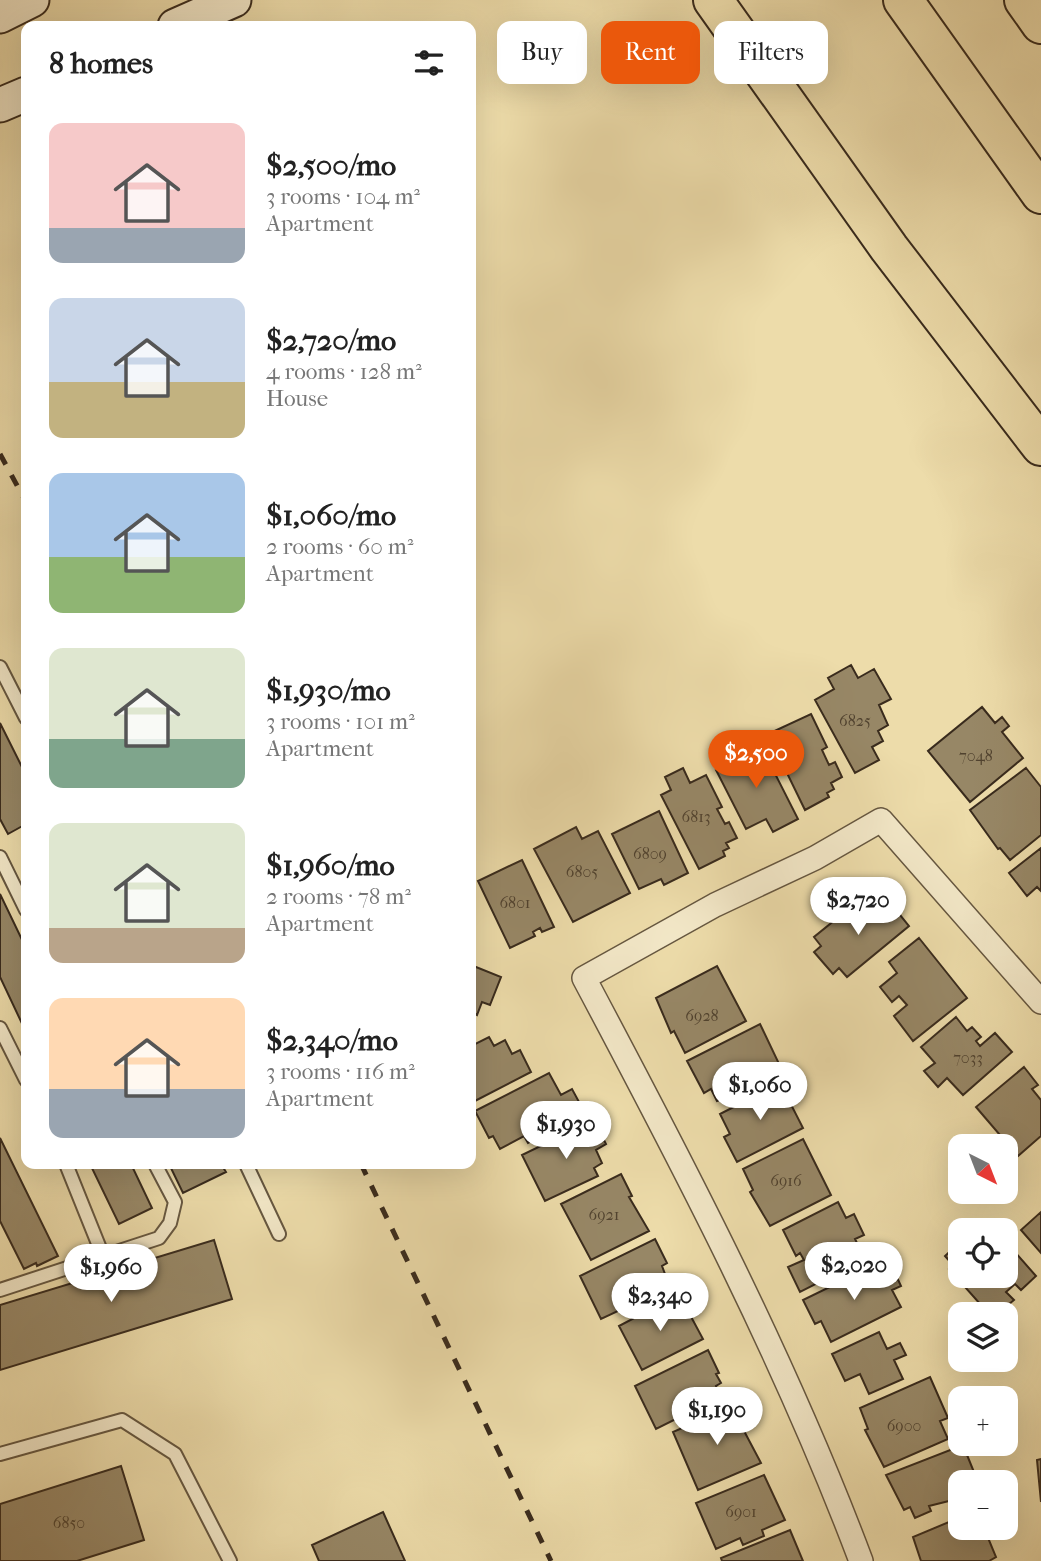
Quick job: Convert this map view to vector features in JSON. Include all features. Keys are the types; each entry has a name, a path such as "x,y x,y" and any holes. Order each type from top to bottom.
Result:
{"highway":[{"path":"713,0 881,238 1041,446"},
{"path":"903,0 1041,194"},
{"path":"1024,0 1041,24"}],"main road":[{"path":"0,16 32,0"},
{"path":"164,0 172,21"},
{"path":"185,21 233,0"},
{"path":"0,106 21,96"}],"street":[{"path":"861,1561 830,1477 732,1262 584,978 715,905 815,858 881,820 1041,1002"}],"lane":[{"path":"0,667 21,708"},
{"path":"0,857 21,900"},
{"path":"0,1028 21,1070"},
{"path":"68,1169 103,1256"},
{"path":"0,1290 159,1238 170,1223 175,1202 158,1169"},
{"path":"248,1169 279,1234"},
{"path":"0,1454 122,1420 175,1454 230,1561"}],"building":[{"path":"851,665 858,678 874,669 891,699 879,705 888,725 878,731 883,741 872,747 879,760 855,773 815,700 834,689 828,678"},
{"path":"982,707 995,723 1002,717 1009,726 1002,732 1023,758 970,802 928,751"},
{"path":"811,714 827,747 822,750 829,765 835,762 842,777 831,783 834,789 827,793 829,797 805,810 768,734"},
{"path":"0,723 21,765 21,827 8,834 0,819"},
{"path":"762,748 798,819 773,832 766,819 746,829 716,770 724,766 720,758 739,749 743,758"},
{"path":"683,768 690,783 706,775 722,807 717,809 725,824 729,822 737,838 726,843 729,848 723,851 725,856 699,869 661,795 671,790 665,777"},
{"path":"1026,768 1041,787 1041,835 1010,860 998,849 970,810"},
{"path":"659,811 688,873 664,885 661,879 639,889 612,834"},
{"path":"576,827 582,839 598,831 630,893 573,922 534,849"},
{"path":"1041,848 1041,891 1037,887 1027,896 1009,873"},
{"path":"522,860 554,927 542,932 540,928 533,932 535,936 510,948 478,881"},
{"path":"0,894 21,938 21,1021 0,977"},
{"path":"856,903 862,910 871,903 881,915 892,905 909,926 847,977 839,968 833,974 814,952 821,946 814,937"},
{"path":"919,938 967,998 913,1041 894,1016 907,1005 899,996 892,1002 880,987 897,973 889,962"},
{"path":"717,966 746,1021 685,1053 674,1031 671,1033 656,998"},
{"path":"476,967 501,977 490,1005 482,1002 477,1015"},
{"path":"956,1017 967,1031 972,1027 981,1037 976,1041 980,1046 995,1033 1012,1052 963,1095 947,1078 938,1087 924,1071 935,1063 921,1047"},
{"path":"760,1024 781,1068 717,1101 711,1089 704,1093 687,1061"},
{"path":"489,1037 494,1046 505,1040 512,1054 520,1050 531,1072 476,1100 476,1044"},
{"path":"1024,1067 1038,1085 1032,1089 1041,1100 1041,1136 1018,1156 1018,1134 999,1134 976,1107"},
{"path":"549,1073 561,1095 572,1089 585,1113 528,1143 524,1136 500,1149 493,1136 489,1138 476,1110"},
{"path":"780,1083 803,1128 737,1162 724,1137 730,1134 720,1114"},
{"path":"594,1120 606,1144 596,1150 602,1163 594,1168 598,1176 545,1201 522,1155"},
{"path":"0,1138 58,1256 37,1266 36,1263 24,1269 0,1221"},
{"path":"803,1139 831,1195 770,1226 750,1192 753,1190 743,1169"},
{"path":"92,1169 133,1169 152,1208 119,1224"},
{"path":"171,1169 224,1169 226,1172 183,1193"},
{"path":"621,1174 632,1196 629,1197 649,1231 591,1260 561,1204"},
{"path":"838,1202 846,1218 854,1214 864,1235 855,1239 865,1259 800,1292 788,1267 804,1260 800,1253 796,1256 783,1230"},
{"path":"1041,1212 1041,1253 1021,1230"},
{"path":"655,1239 667,1263 662,1266 665,1274 661,1276 667,1288 601,1319 580,1276"},
{"path":"214,1240 232,1299 0,1370 0,1305"},
{"path":"1018,1256 1036,1276 1021,1290 1018,1287"},
{"path":"879,1263 885,1276 894,1271 901,1286 892,1290 901,1307 831,1342 821,1321 815,1324 803,1300"},
{"path":"966,1288 1010,1288 1006,1292 1014,1300 1012,1302 978,1302"},
{"path":"674,1297 684,1316 689,1313 703,1339 642,1370 619,1326"},
{"path":"879,1332 887,1349 900,1343 906,1355 894,1360 903,1379 869,1394 860,1374 845,1381 832,1354"},
{"path":"708,1350 719,1373 716,1374 721,1383 716,1386 721,1398 704,1406 702,1401 688,1408 690,1412 656,1429 635,1386"},
{"path":"930,1377 948,1418 940,1421 948,1439 884,1467 865,1430 868,1429 860,1408"},
{"path":"736,1404 746,1427 743,1429 761,1463 698,1490 673,1432"},
{"path":"948,1451 948,1456 967,1456 973,1470 948,1470 948,1501 929,1506 931,1511 915,1518 910,1507 904,1510 886,1475"},
{"path":"1041,1459 1041,1502 1037,1460"},
{"path":"121,1466 144,1540 77,1561 0,1561 0,1504"},
{"path":"764,1475 785,1520 762,1530 764,1536 743,1545 740,1538 716,1549 696,1503"},
{"path":"383,1512 405,1561 319,1561 312,1545"},
{"path":"948,1522 948,1540 989,1540 996,1557 989,1561 921,1561 913,1537"},
{"path":"790,1530 803,1561 722,1561 721,1558"}],"railway":[{"path":"0,454 21,493"},
{"path":"363,1169 551,1561"}]}
